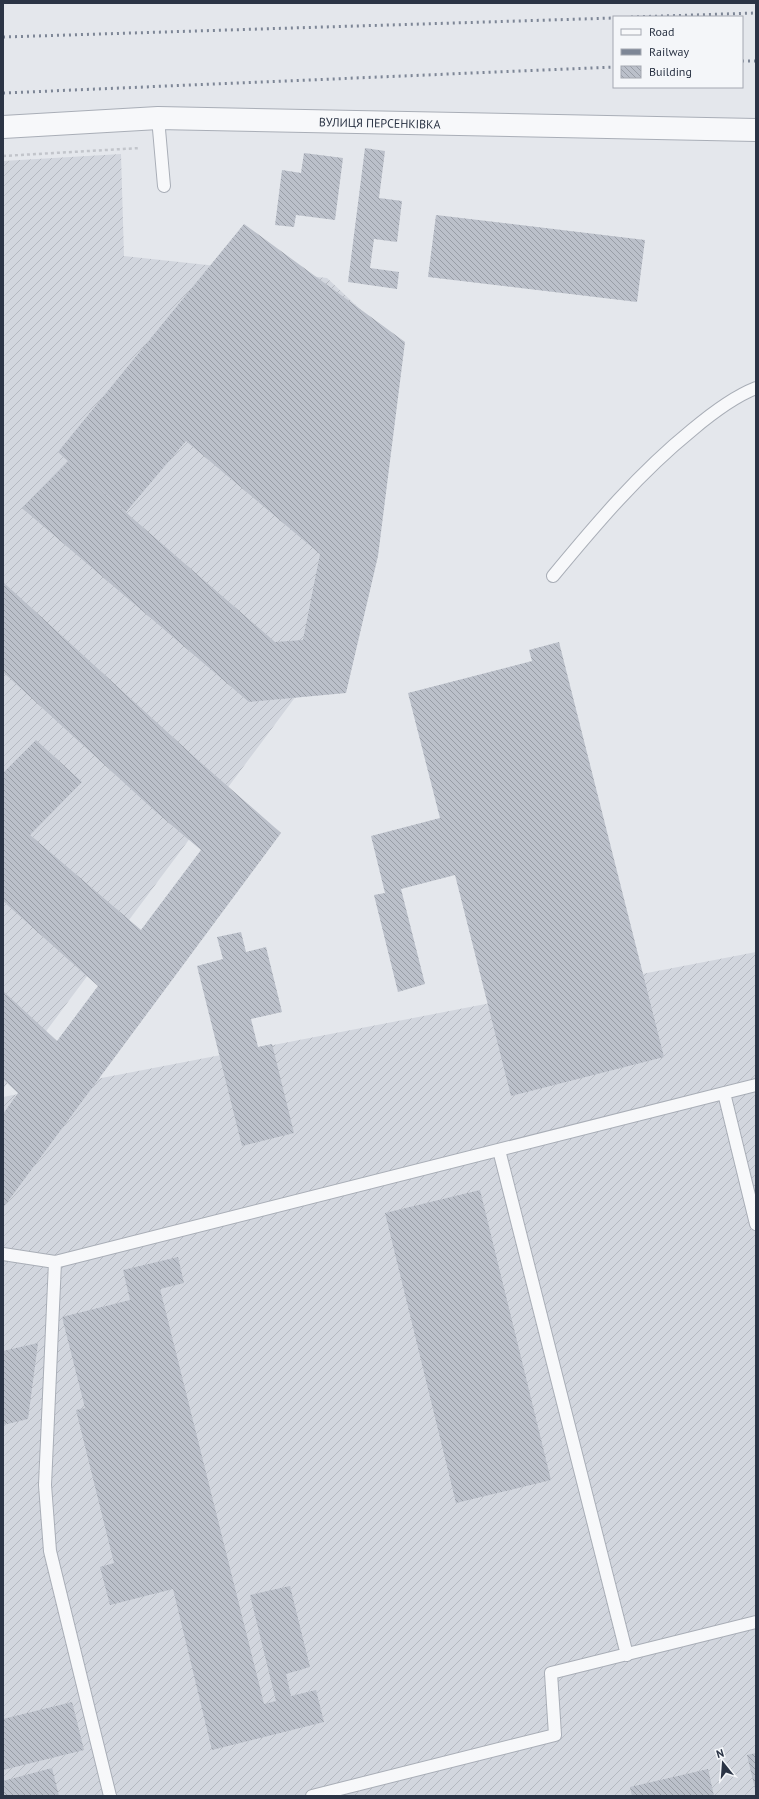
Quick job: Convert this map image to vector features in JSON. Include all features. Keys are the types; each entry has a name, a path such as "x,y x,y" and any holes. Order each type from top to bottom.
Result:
{"street":[{"name":"ВУЛИЦЯ ПЕРСЕНКІВКА","path":"3,127 158,118 756,130"}],"lane":[{"path":"158,118 164,186"},
{"path":"554,576 603,516 672,446 710,415 756,388"},
{"path":"3,1254 55,1262 756,1085"},
{"path":"724,1093 756,1224"},
{"path":"499,1150 627,1655"},
{"path":"55,1262 45,1485 50,1551 110,1796"},
{"path":"312,1796 332,1794 555,1735 551,1673 756,1622"}],"shaded area":[{"path":"121,154 124,256 327,278 361,310 308,680 3,1089 3,161"},
{"path":"756,952 756,1796 3,1796 3,1097"}],"building":[{"path":"365,148 385,151 379,198 402,201 397,242 374,239 370,268 399,272 397,289 348,282"},
{"path":"304,153 343,158 335,220 296,215 294,227 275,225 282,170 301,173"},
{"path":"436,215 645,240 637,302 428,277"},
{"path":"244,224 405,342 378,556 346,693 249,702 22,508 68,461 58,452","holes":["186,441 320,554 303,640 275,642 77,470 126,512"]},
{"path":"3,582 200,762 281,833 3,1208 3,1114 18,1093 3,1079 3,991 57,1041 98,986 3,901 3,773 36,740 82,782 30,835 141,930 201,850 155,811 3,672"},
{"path":"559,642 664,1057 511,1096 455,875 401,889 425,984 398,992 374,895 385,893 371,836 440,818 408,693 532,661 529,650"},
{"path":"241,932 246,952 266,947 282,1012 251,1019 258,1047 272,1044 294,1133 242,1146 197,966 223,959 217,937"},
{"path":"480,1190 551,1480 456,1503 385,1213"},
{"path":"178,1257 184,1283 160,1289 264,1704 276,1701 250,1595 290,1586 310,1667 286,1674 291,1696 316,1690 324,1722 212,1750 173,1589 110,1605 100,1567 114,1563 76,1410 85,1408 62,1317 130,1300 123,1270"},
{"path":"38,1343 28,1419 3,1425 3,1351"},
{"path":"72,1702 84,1750 3,1770 3,1719"},
{"path":"756,1753 756,1789 755,1789 747,1755"},
{"path":"52,1768 59,1796 3,1796 3,1781"},
{"path":"708,1769 714,1796 632,1796 630,1787"}],"railway":[{"path":"662,16 756,13"},
{"path":"3,37 613,18"},
{"path":"743,61 756,61"},
{"path":"3,93 613,67"}]}
